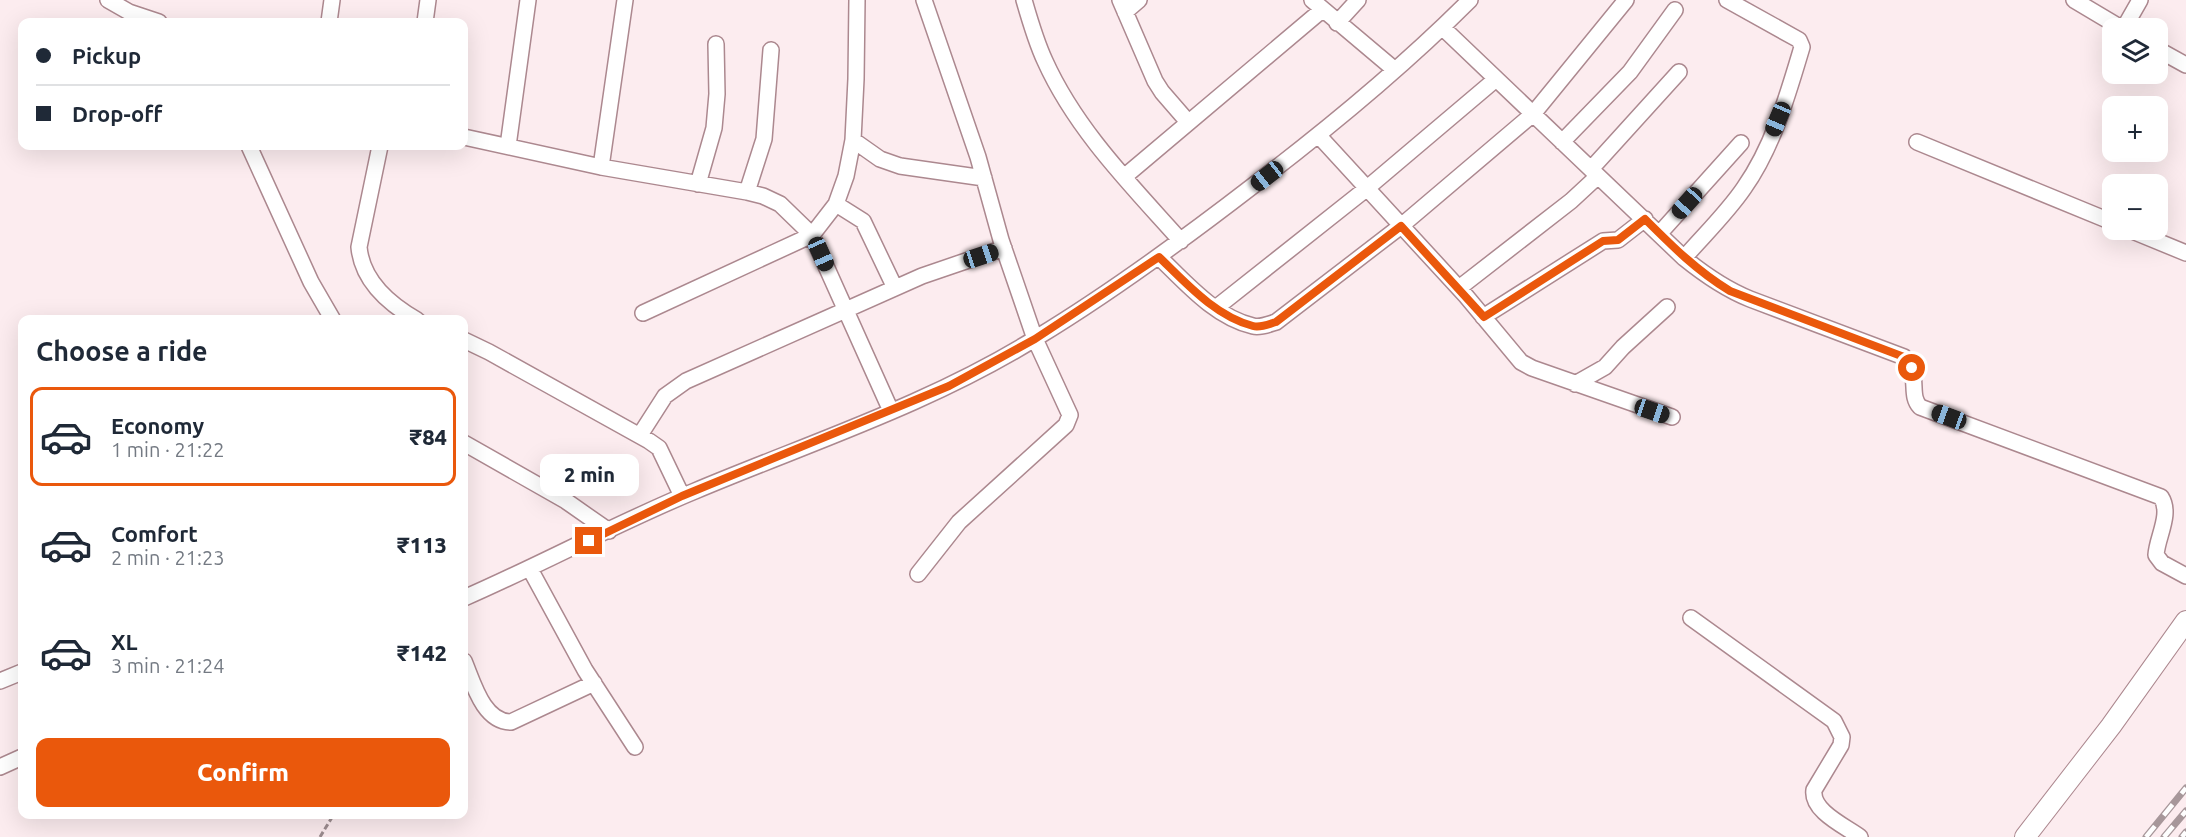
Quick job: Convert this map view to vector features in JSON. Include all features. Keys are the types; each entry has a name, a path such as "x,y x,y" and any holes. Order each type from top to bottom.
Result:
{"street":[{"path":"108,0 129,12 147,18"},
{"path":"329,18 332,0"},
{"path":"426,18 428,0"},
{"path":"508,146 528,0"},
{"path":"601,167 625,0"},
{"path":"643,313 812,235 836,204 846,177 853,140 857,0"},
{"path":"918,574 959,522 1069,420 1067,405 1035,339 924,0"},
{"path":"1024,0 1036,42 1068,104 1124,177 1181,241"},
{"path":"1139,0 1123,6 1155,81 1188,122"},
{"path":"1337,23 1358,0"},
{"path":"468,596 682,496 949,386 1035,339 1159,257 1319,136 1443,28 1470,0"},
{"path":"1159,257 1202,298 1217,307 1255,327 1276,322 1401,226 1533,114 1626,0"},
{"path":"1684,258 1743,189 1760,162 1787,98 1802,47 1799,40 1727,0"},
{"path":"2074,0 2106,18"},
{"path":"2129,18 2140,0"},
{"path":"1124,177 1317,5 1395,70"},
{"path":"1562,141 1630,72 1675,10"},
{"path":"1443,28 1684,258 1709,278 1730,291 1904,357 1915,376 1914,398 1920,406 2156,494 2163,501 2165,515 2156,555 2162,563 2186,576"},
{"path":"698,184 714,128 717,94 716,44"},
{"path":"747,192 764,139 771,50"},
{"path":"2168,55 2186,65"},
{"path":"1459,288 1571,201 1679,72"},
{"path":"1217,307 1366,189 1496,79"},
{"path":"1319,136 1459,288 1521,362 1575,384 1672,417"},
{"path":"468,138 601,167 747,192 780,204 812,235 891,411"},
{"path":"853,140 880,159 900,166 984,178"},
{"path":"1917,141 2102,218"},
{"path":"1660,233 1741,143"},
{"path":"251,150 311,282 330,315"},
{"path":"379,150 359,247 360,255 364,269 374,285 396,308 408,315"},
{"path":"836,204 863,221 895,288"},
{"path":"1484,317 1603,241 1618,240 1645,219"},
{"path":"2154,240 2186,253"},
{"path":"640,435 666,396 686,381 936,270 1004,248"},
{"path":"1575,384 1605,367 1623,347 1668,307"},
{"path":"468,342 640,435 659,448 682,496"},
{"path":"468,445 566,501 609,531"},
{"path":"530,569 594,683 635,747"},
{"path":"1691,618 1834,721 1842,737 1841,745 1814,790 1813,796 1820,808 1860,837"},
{"path":"2025,837 2111,726 2186,621"},
{"path":"468,670 492,717 503,722 511,722 594,683"},
{"path":"0,681 18,674"},
{"path":"0,767 18,759"}],"path":[{"path":"320,837 331,819"}],"railway":[{"path":"2146,837 2186,788"},
{"path":"2164,837 2186,811"},
{"path":"2182,837 2186,832"}],"route":[{"path":"589,541 682,496 949,386 1035,339 1159,257 1202,298 1225,313 1255,327 1265,326 1276,322 1401,226 1484,317 1603,241 1618,240 1645,219 1684,258 1730,291 1904,357 1912,368"}]}
